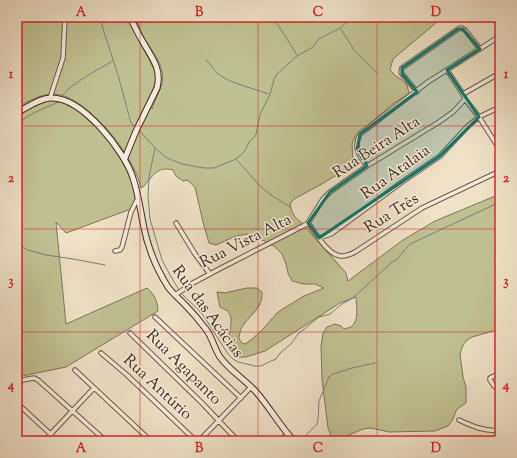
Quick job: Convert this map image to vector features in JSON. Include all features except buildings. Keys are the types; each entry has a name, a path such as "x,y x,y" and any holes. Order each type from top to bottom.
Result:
{"street":[{"path":"17,113 40,101 50,98 63,58 65,17"},
{"path":"124,158 159,82 157,68 130,17"},
{"path":"417,92 402,74 402,68 458,29 461,28 465,30 480,49"},
{"path":"367,166 357,150 357,140 360,134 417,92 428,82 500,36"},
{"path":"447,70 465,99 499,145 500,150"},
{"path":"463,94 500,73"},
{"name":"Rua das Acácias","path":"50,98 70,103 85,113 112,141 124,158 133,177 147,239 164,279 175,295 187,306 207,330 221,358 251,387 294,441"},
{"name":"Rua Beira Alta","path":"308,223 326,196 367,166 439,122 453,112 465,99"},
{"path":"479,116 500,107"},
{"name":"Rua Atalaia","path":"319,238 331,234 337,230 402,182 435,160 479,116"},
{"name":"Rua Três","path":"308,223 328,249 336,255 348,255 355,252 422,208 500,171"},
{"path":"115,251 120,250 122,247 131,212 138,197"},
{"path":"176,223 195,254 210,274"},
{"name":"Rua Vista Alta","path":"175,295 193,283 308,223"},
{"path":"155,317 241,398"},
{"name":"Rua Agapanto","path":"130,333 202,403 238,441"},
{"name":"Rua Antúrio","path":"101,353 127,375 197,441"},
{"path":"75,370 151,441"},
{"path":"500,375 492,376 490,380 500,391"},
{"path":"17,381 34,378 38,380 106,441"},
{"path":"197,441 251,387"},
{"path":"44,441 94,388"},
{"path":"17,402 58,441"},
{"path":"459,420 480,429 494,431 500,430"},
{"path":"277,441 288,435"}],"highlighted area":[{"path":"458,29 463,29 480,49 447,70 479,117 440,156 319,238 308,223 330,192 367,166 357,150 360,134 417,92 402,74 402,68"}],"green space":[{"path":"17,17 127,17 155,71 156,81 148,104 152,109 162,83 162,70 160,63 142,34 135,17 443,17 393,59 390,70 407,85 409,93 394,103 355,136 352,144 353,160 347,169 294,199 290,204 295,217 346,273 348,281 403,240 435,221 500,194 500,329 472,337 463,345 460,354 466,387 466,403 457,409 448,426 435,431 389,432 371,428 363,429 337,440 333,440 328,428 322,379 321,347 323,333 327,327 335,324 344,329 351,327 354,324 357,317 356,297 340,303 265,351 246,357 239,357 233,354 229,340 231,318 229,312 220,307 217,292 225,293 247,288 257,288 262,292 262,298 258,308 241,329 239,339 245,344 263,329 278,312 304,296 324,288 315,284 304,284 292,281 282,254 275,247 248,234 236,236 216,245 209,243 195,187 187,180 183,181 176,176 173,170 163,169 156,172 141,188 137,175 119,144 93,115 79,103 64,96 51,94 34,99 17,108"},
{"path":"52,100 64,102 79,112 104,134 117,151 129,172 137,196 131,209 66,233 56,222 66,324 147,288 155,298 158,311 66,367 17,377 17,115 40,103"}],"waterway":[{"path":"100,17 131,123 136,127"},
{"path":"273,17 297,55"},
{"path":"138,129 156,149 167,158 182,164 204,168 214,168 236,159 244,152 250,141 256,135 261,112 270,95 274,79 277,74 297,56 313,47 319,39 340,28 353,17"},
{"path":"341,29 354,50 377,73"},
{"path":"206,60 217,73 226,79 269,94"},
{"path":"61,98 64,93 76,83 113,61"},
{"path":"17,124 32,114 59,102"},
{"path":"155,148 149,177 148,196 150,219 162,260 179,290"},
{"path":"237,160 260,186 290,207"},
{"path":"181,293 203,315 228,354 233,359 238,362 261,366 276,359 280,353 291,344 298,334 319,317 330,314 342,304 353,298 397,259 410,244 500,202"},
{"path":"17,244 28,250 46,255 105,265"},
{"path":"302,441 317,424 319,401 329,377 333,374 352,368 375,363"}]}
